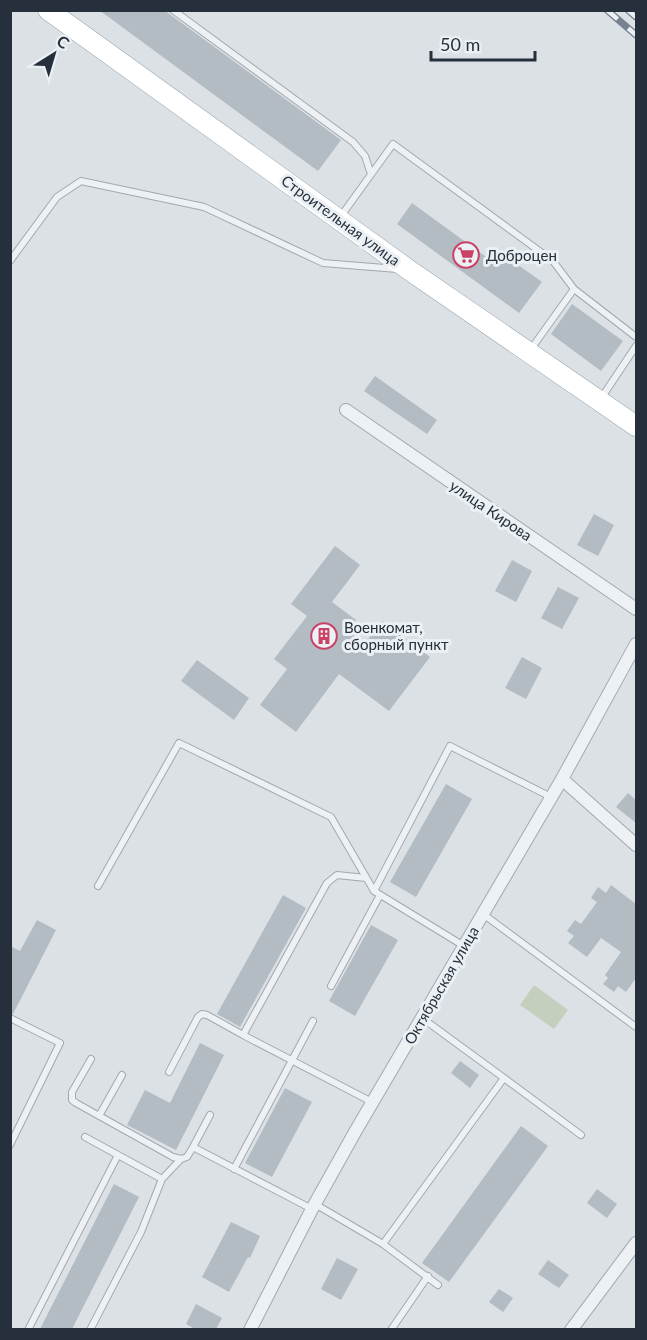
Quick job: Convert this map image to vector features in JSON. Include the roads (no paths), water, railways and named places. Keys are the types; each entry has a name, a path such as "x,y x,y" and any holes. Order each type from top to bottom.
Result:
{"main road":[{"name":"Строительная улица","path":"48,10 410,270 636,426"}],"street":[{"name":"улица Кирова","path":"346,410 636,609"},
{"name":"Октябрьская улица","path":"250,1329 372,1102 562,779 636,644"},
{"path":"562,779 636,845"},
{"path":"572,1329 636,1243"}],"lane":[{"path":"173,10 353,142 365,156 371,174"},
{"path":"339,219 393,144 553,261 574,289 636,337"},
{"path":"10,261 57,197 81,180 204,207 323,263 410,270"},
{"path":"529,352 574,289"},
{"path":"599,401 636,346"},
{"path":"98,886 179,743 331,817 377,893 464,946"},
{"path":"331,986 450,746 551,797"},
{"path":"243,1035 327,883 337,875 366,878"},
{"path":"483,914 636,1027"},
{"path":"169,1072 198,1017 202,1014 372,1102"},
{"path":"10,1018 60,1043 10,1145"},
{"path":"422,1018 581,1135"},
{"path":"234,1169 314,1022"},
{"path":"91,1059 72,1092 72,1100 181,1159"},
{"path":"99,1116 122,1075"},
{"path":"383,1244 504,1078"},
{"path":"90,1329 141,1232 162,1179 181,1159 187,1157 210,1114"},
{"path":"85,1137 162,1179"},
{"path":"193,1147 383,1244 438,1285"},
{"path":"28,1329 118,1155"},
{"path":"392,1329 428,1276"}],"railway":[{"path":"607,10 636,35"},
{"path":"628,10 636,17"}],"place":[{"name":"Доброцен","path":"466,255"},
{"name":"Военкомат, сборный пункт","path":"324,636"}]}
